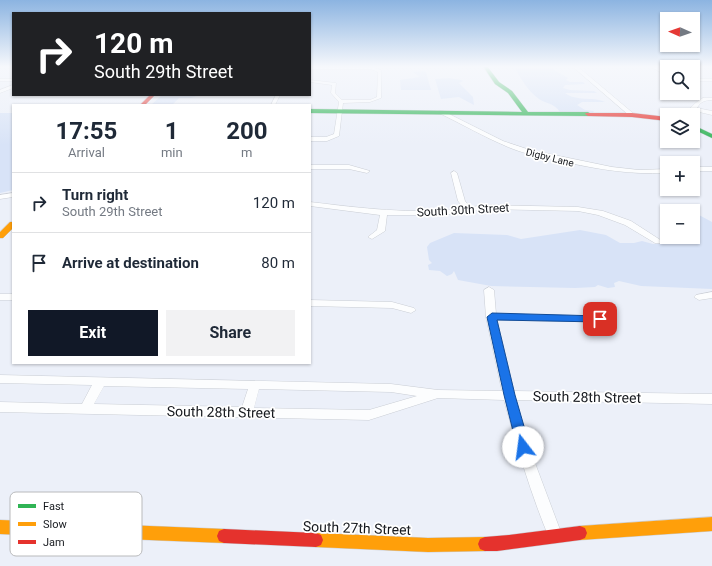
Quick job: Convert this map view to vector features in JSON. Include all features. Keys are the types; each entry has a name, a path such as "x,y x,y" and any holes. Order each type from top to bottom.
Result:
{"street":[{"path":"311,139 327,139 337,135 340,107 333,92"},
{"path":"311,111 370,101 379,98 379,92"},
{"path":"510,92 526,113"},
{"path":"605,92 632,115"},
{"path":"143,104 152,96"},
{"path":"694,108 697,103 705,99 712,99"},
{"path":"340,107 441,112 632,115 660,118"},
{"path":"700,110 712,113"},
{"name":"Digby Lane","path":"441,112 511,146 536,154 624,171 645,173 660,172"},
{"path":"700,130 712,136"},
{"path":"311,167 349,167 367,171"},
{"path":"700,169 712,169"},
{"path":"454,174 462,201 468,209"},
{"path":"0,198 12,195"},
{"name":"South 30th Street","path":"311,204 384,213 426,214 487,207 578,209 600,213 628,223 658,241"},
{"path":"372,237 381,231 384,213"},
{"path":"0,236 12,225"},
{"path":"489,290 492,317 509,395 534,480 556,535"},
{"path":"699,297 712,295"},
{"path":"0,297 12,297"},
{"path":"311,303 392,305 411,310"},
{"path":"492,317 600,319"},
{"name":"South 28th Street","path":"0,379 391,388 438,394 712,399"},
{"path":"85,409 100,382"},
{"path":"247,412 255,385"},
{"name":"South 28th Street","path":"0,407 369,415 438,394"},
{"name":"South 27th Street","path":"142,533 428,545 501,544 556,535 712,524"},
{"name":"South 27th Street","path":"0,527 10,527"}],"shaded area":[{"path":"439,92 468,92 473,97 474,105 459,97 441,99"},
{"path":"531,92 596,92 565,93 574,97 595,99 605,102 582,102 577,105 585,110 594,111 593,113 560,112 555,107 539,99"},
{"path":"161,96 197,96 191,98 179,98 173,104 152,104"},
{"path":"0,113 12,113 12,190 0,193"},
{"path":"700,216 712,222 712,289 641,286 619,281 614,283 615,287 608,288 598,285 595,287 575,288 491,286 458,280 454,271 452,274 447,276 440,271 429,270 428,265 432,263 429,260 427,247 430,243 454,233 507,235 521,239 580,230 606,235 620,243 634,243 642,241 660,244 700,244"}],"traffic: fast":[{"path":"510,92 526,113"},
{"path":"311,111 588,114"},
{"path":"700,130 712,136"}],"traffic: slow":[{"path":"0,236 12,225"},
{"path":"580,533 712,524"},
{"path":"0,527 10,527"},
{"path":"142,533 224,536"},
{"path":"316,540 428,545 485,544"}],"traffic: jam":[{"path":"143,104 152,96"},
{"path":"588,114 632,115 660,118"},
{"path":"485,544 509,543 580,533"},
{"path":"224,536 316,540"}],"route":[{"path":"523,447 509,395 492,317 600,319"}]}
